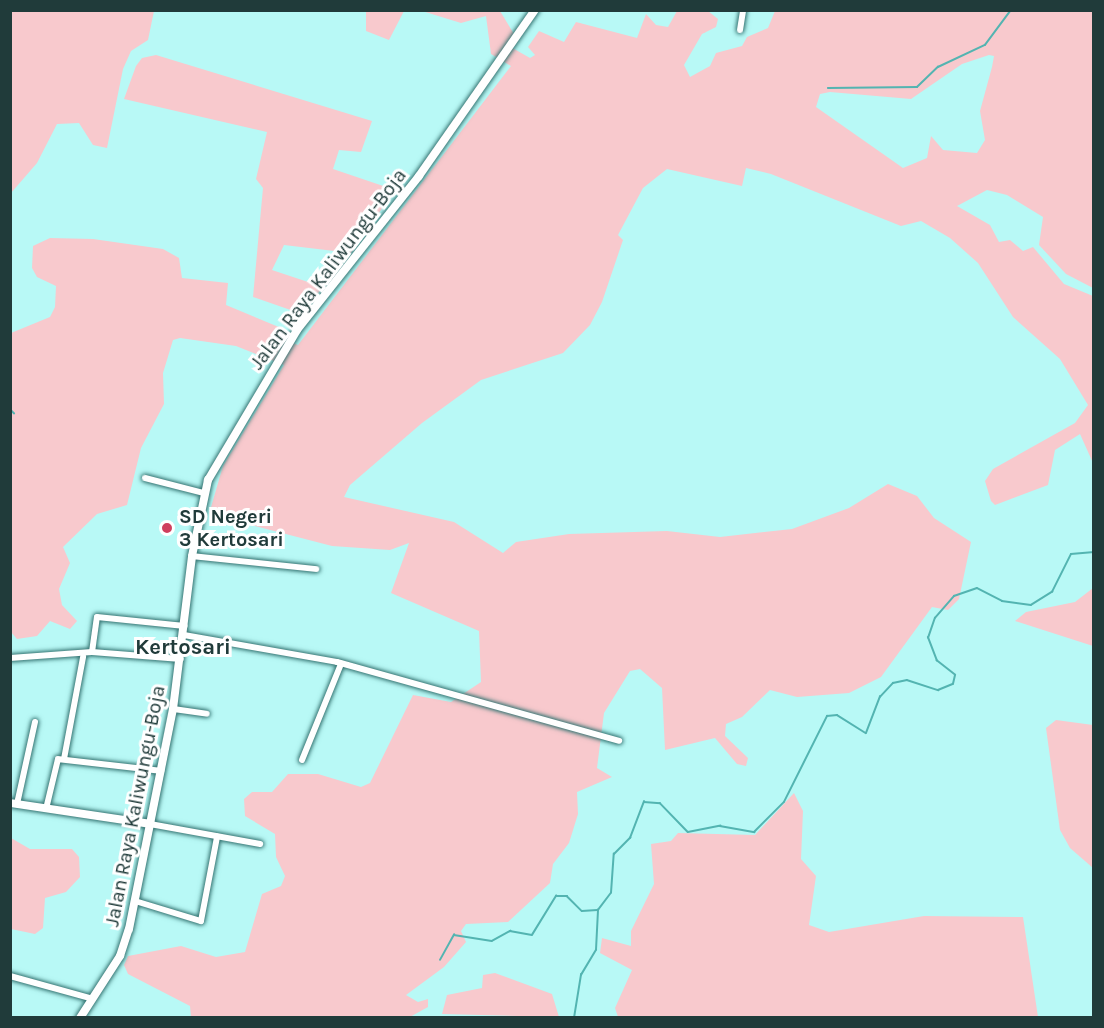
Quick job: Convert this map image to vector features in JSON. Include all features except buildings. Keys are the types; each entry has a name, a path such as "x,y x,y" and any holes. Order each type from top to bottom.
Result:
{"main road":[{"name":"Jalan Raya Kaliwungu-Boja","path":"80,1017 120,956 135,901 173,709 192,556 204,493 264,380 297,330 419,176 535,10"},
{"path":"14,804 150,824"}],"street":[{"path":"740,30 743,10"},
{"path":"145,478 204,493"},
{"path":"192,556 316,569"},
{"path":"92,652 97,617 184,630 268,646 341,664 619,741"},
{"path":"10,658 83,657 92,652 181,658"},
{"path":"64,759 83,657"},
{"path":"302,760 341,664"},
{"path":"173,709 207,714"},
{"path":"14,804 35,722"},
{"path":"46,809 56,761 64,759 161,771"},
{"path":"150,824 260,844"},
{"path":"135,901 201,921 217,837"},
{"path":"10,976 93,999"}],"shaded area":[{"path":"11,10 154,11 148,40 131,51 123,69 107,148 93,145 79,123 57,124 37,163 11,193"},
{"path":"366,11 404,11 389,40 366,31"},
{"path":"422,11 500,11 514,34 509,46 530,58 535,55 528,47 539,31 564,42 576,22 637,38 646,14 656,25 668,27 677,11 708,11 718,19 716,27 702,34 684,65 690,77 710,66 716,53 742,46 747,37 768,28 775,11 1093,11 1093,288 1066,274 1039,245 1043,217 1007,195 987,190 957,206 990,225 999,242 1010,240 1023,251 1033,247 1064,284 1093,296 1093,463 1080,434 1055,450 1048,485 995,505 991,501 985,481 993,469 1075,423 1088,405 1060,359 1013,317 978,263 950,238 921,221 901,226 771,174 746,168 742,186 667,169 643,188 618,235 623,240 602,302 590,325 563,353 481,380 422,423 350,485 344,497 454,522 503,553 516,542 569,534 667,531 720,537 792,529 849,508 888,484 917,496 934,518 971,542 959,599 948,610 932,607 881,677 849,693 797,697 770,690 742,717 726,724 725,736 748,758 746,766 737,764 715,738 665,750 662,688 640,669 630,671 604,713 597,768 612,777 577,792 578,814 569,843 553,864 550,883 508,922 466,924 461,931 466,942 444,967 406,995 418,1002 428,999 428,1007 408,1018 191,1017 190,1006 128,974 124,965 128,956 181,946 216,957 245,952 262,894 281,886 285,876 276,857 275,834 245,816 244,799 252,792 272,792 288,774 318,774 361,787 370,783 413,695 451,702 481,682 479,631 391,593 409,543 390,550 332,546 209,514 223,466 284,365 236,346 180,338 173,340 163,373 164,404 141,448 127,505 97,514 63,547 70,563 59,589 62,605 77,621 70,629 50,621 37,636 17,639 11,632 11,333 50,317 55,307 56,286 37,277 32,268 33,246 50,238 93,239 163,249 179,258 182,278 228,283 226,305 286,330 283,339 298,345 511,66 491,54 486,16 461,23","holes":["989,55 994,56 980,111 985,140 977,153 943,150 931,136 927,158 903,168 816,107 820,94 830,92 911,99 962,64"]},
{"path":"156,55 372,121 361,152 339,150 333,169 395,190 351,253 284,245 272,270 323,287 302,314 253,297 263,188 256,179 267,132 124,99 136,66 142,58"},
{"path":"1093,588 1093,646 1015,621 1026,612 1075,602"},
{"path":"1056,720 1093,725 1093,868 1070,848 1060,830 1046,728"},
{"path":"794,793 803,811 801,859 816,876 809,925 829,932 924,916 1023,917 1038,1017 618,1017 615,1008 632,970 600,953 602,938 631,946 631,931 654,884 651,844 671,841 678,833 755,835"},
{"path":"11,838 30,849 72,849 79,857 80,877 66,892 45,898 43,928 35,934 11,929"},
{"path":"495,973 552,994 559,1017 442,1014 447,995 482,988 483,975"}],"waterway":[{"path":"828,88 917,87 938,67 985,45 1011,10"},
{"path":"10,409 14,413"},
{"path":"574,1018 581,975 596,950 598,910 611,893 614,854 630,838 644,802 660,803 688,832 720,826 754,832 784,802 827,716 837,715 866,733 880,697 893,683 907,680 938,690 953,684 955,675 937,661 928,638 935,618 954,596 977,588 1002,601 1031,605 1052,592 1071,554 1094,552"},
{"path":"440,960 454,935 492,941 510,931 532,935 556,896 567,896 582,911 597,910"}],"place":[{"name":"SD Negeri 3 Kertosari","path":"167,528"}],"district":[{"name":"Kertosari","path":"183,648"}]}
